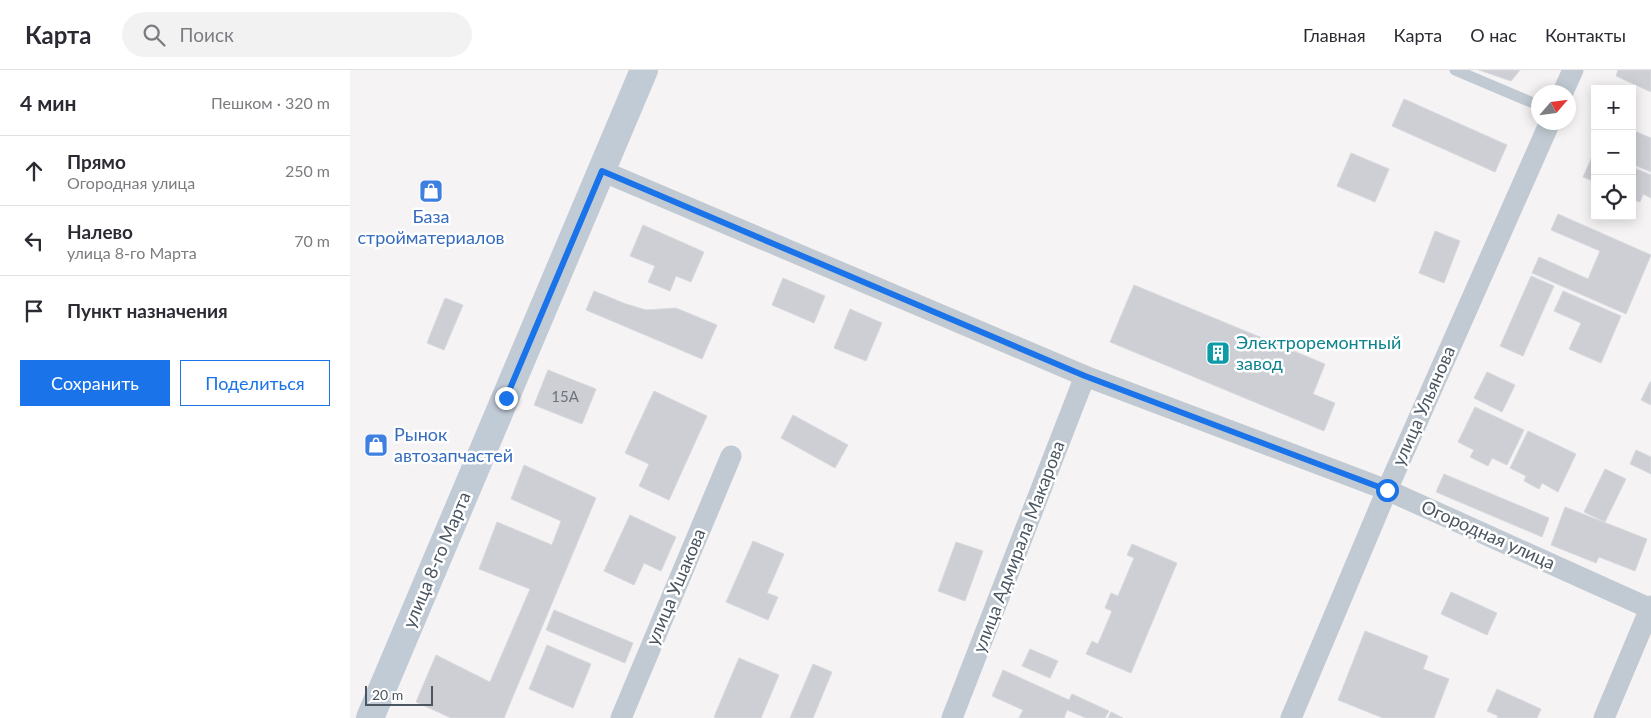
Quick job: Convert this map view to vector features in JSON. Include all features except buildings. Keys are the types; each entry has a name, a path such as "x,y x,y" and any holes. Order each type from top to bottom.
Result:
{"street":[{"name":"улица 8-го Марта","path":"370,718 644,70"},
{"path":"1566,85 1573,70"},
{"name":"улица Ульянова","path":"1291,718 1387,490 1546,130"},
{"name":"Огородная улица","path":"602,171 1085,376 1387,490 1651,608"},
{"name":"улица Адмирала Макарова","path":"952,718 1085,376"},
{"name":"улица Ушакова","path":"621,718 731,456"},
{"path":"1604,718 1651,608"}],"lane":[{"path":"1455,70 1531,102"}],"place":[{"name":"База стройматериалов","path":"431,191"},
{"name":"Электроремонтный завод","path":"1218,353"},
{"name":"Рынок автозапчастей","path":"376,445"}],"route":[{"path":"506,398 602,171 1085,376 1387,490"}]}
